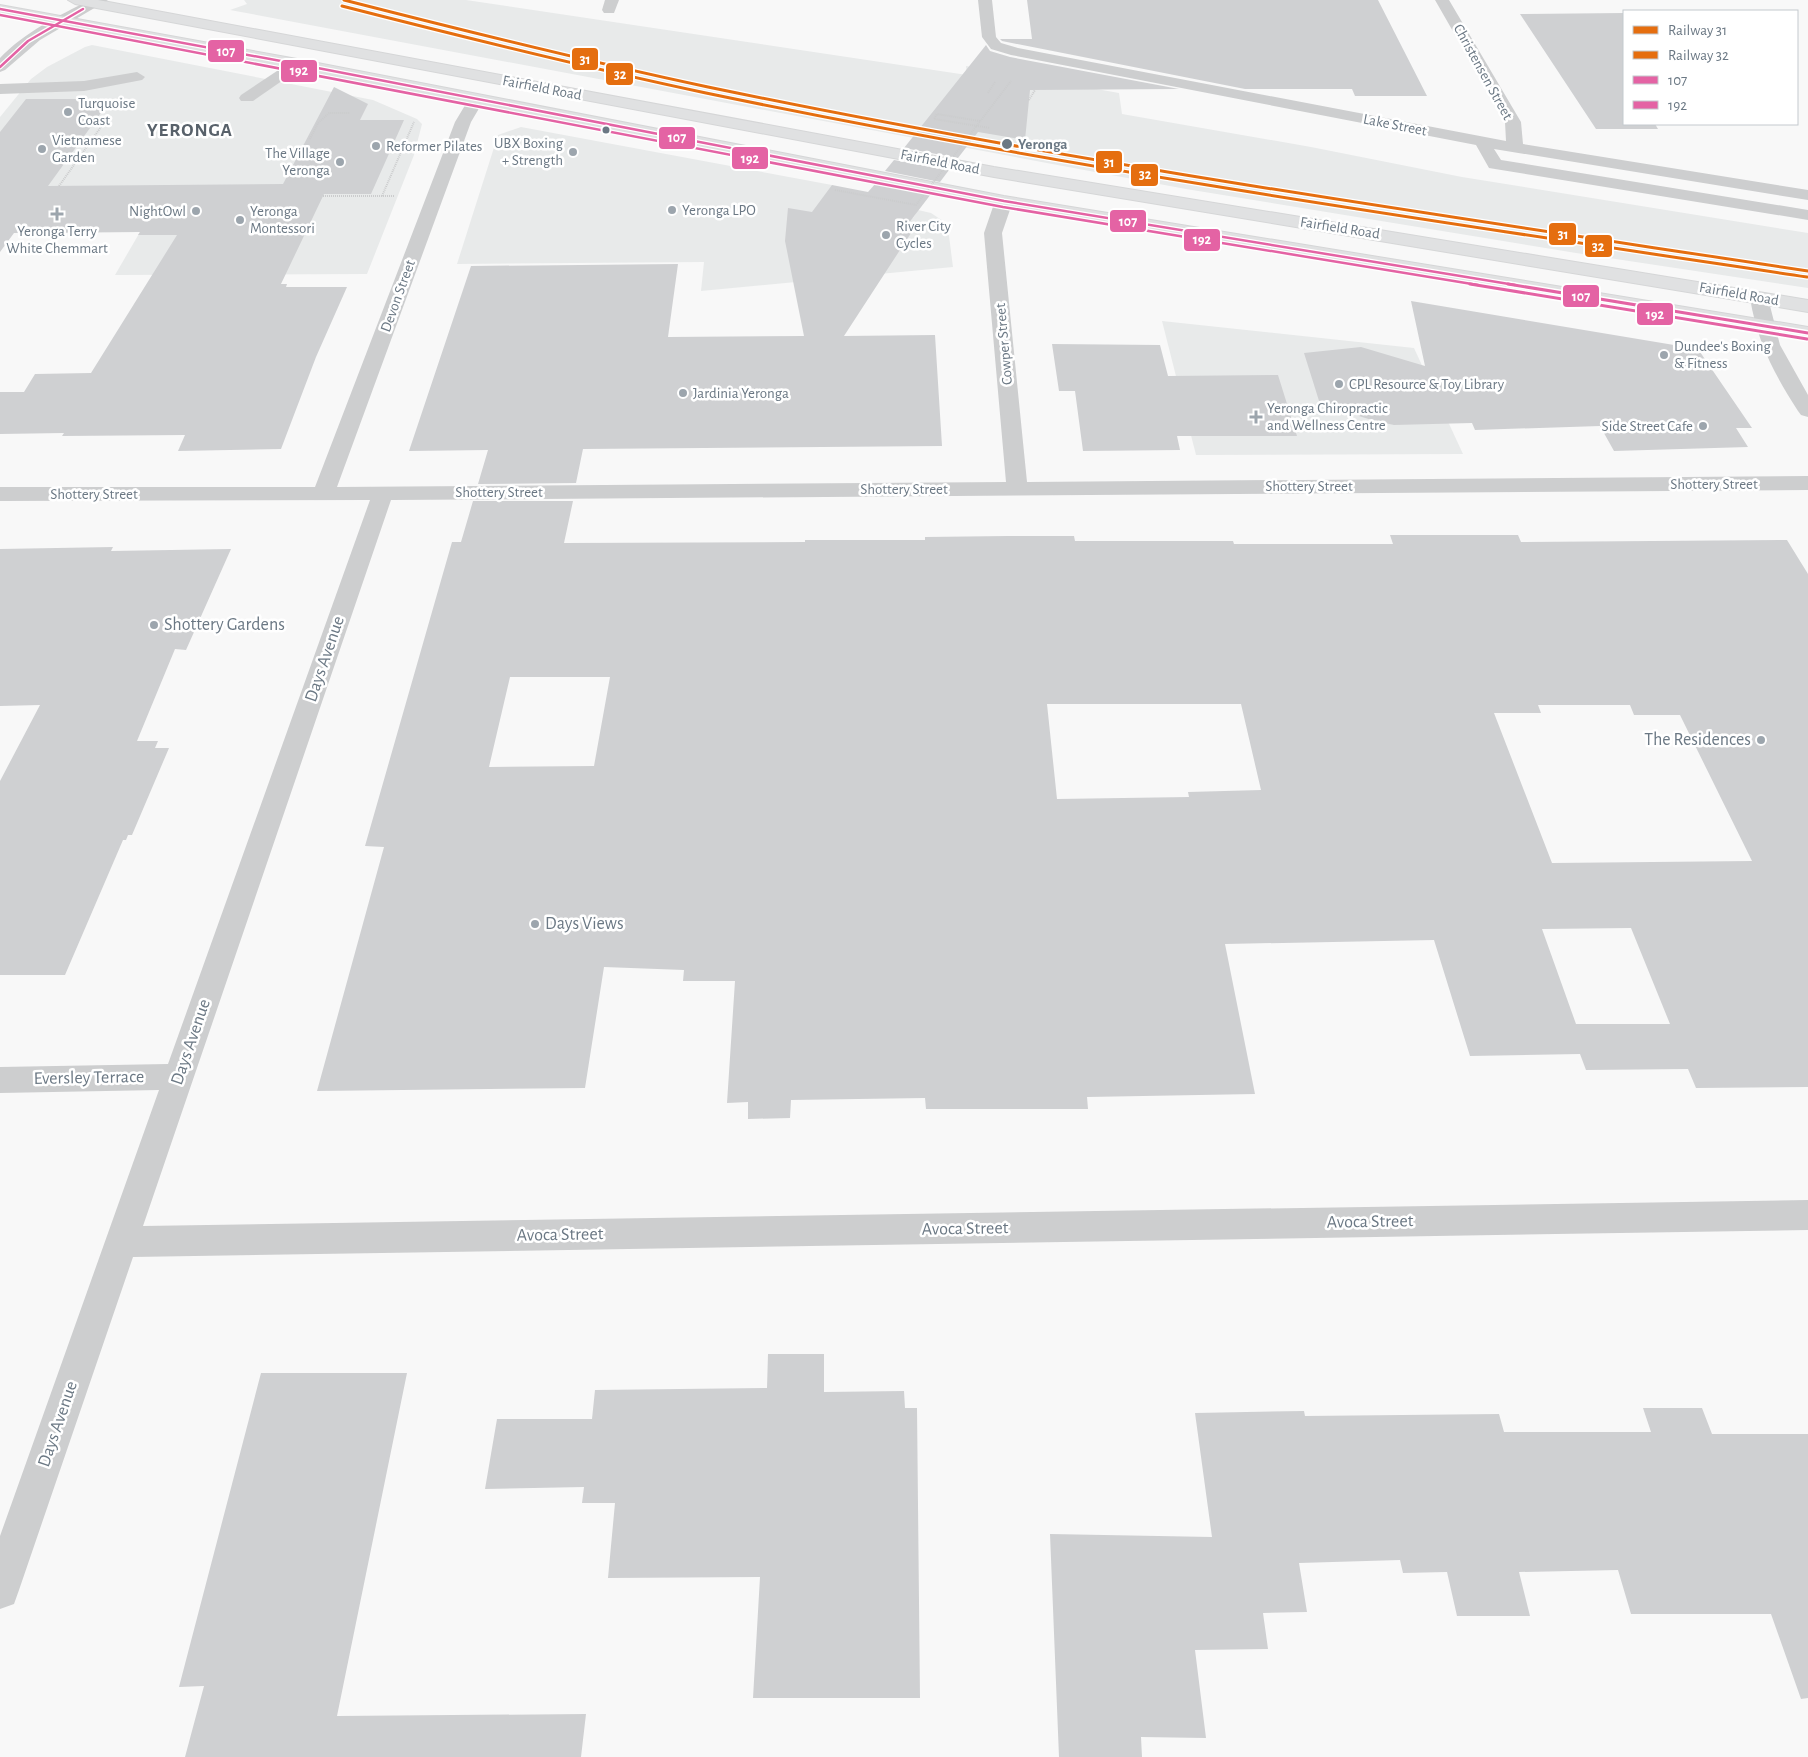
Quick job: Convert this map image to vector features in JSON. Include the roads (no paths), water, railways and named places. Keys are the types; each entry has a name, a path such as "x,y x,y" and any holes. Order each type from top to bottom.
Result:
{"main road":[{"name":"Fairfield Road","path":"75,0 98,2 994,172 1456,246 1808,306"},
{"name":"Fairfield Road","path":"0,9 297,64 1004,201 1808,333"}],"street":[{"name":"Lake Street","path":"985,0 989,37 996,46 1016,52 1515,148 1808,195"},
{"name":"Christensen Street","path":"1442,0 1513,122 1515,148"},
{"path":"0,67 26,43 62,20 98,2"},
{"path":"247,98 297,64"},
{"path":"0,89 84,86 137,77"},
{"name":"Devon Street","path":"324,494 463,122 476,100"},
{"path":"1482,142 1494,164 1808,215"},
{"name":"Cowper Street","path":"1004,201 993,233 1017,488"},
{"path":"1759,298 1763,326 1775,360 1808,411"},
{"name":"Shottery Street","path":"0,494 324,494 1808,483"},
{"name":"Days Avenue","path":"0,1590 383,493"},
{"name":"Eversley Terrace","path":"0,1080 178,1077"},
{"name":"Avoca Street","path":"122,1242 1808,1215"}],"rail line":[{"name":"31","path":"344,0 662,77 982,140 1256,187 1808,271"},
{"name":"32","path":"342,6 661,83 981,146 1256,193 1807,277"}],"place":[{"name":"Turquoise Coast","path":"68,112"},
{"name":"Yeronga","path":"1007,144"},
{"name":"Reformer Pilates","path":"376,146"},
{"name":"Vietnamese Garden","path":"42,149"},
{"name":"UBX Boxing + Strength","path":"573,152"},
{"name":"The Village Yeronga","path":"340,162"},
{"name":"Yeronga LPO","path":"672,210"},
{"name":"NightOwl","path":"196,211"},
{"name":"Yeronga Terry White Chemmart","path":"57,214"},
{"name":"Yeronga Montessori","path":"240,220"},
{"name":"River City Cycles","path":"886,235"},
{"name":"Dundee's Boxing & Fitness","path":"1664,355"},
{"name":"CPL Resource & Toy Library","path":"1339,384"},
{"name":"Jardinia Yeronga","path":"683,393"},
{"name":"Yeronga Chiropractic and Wellness Centre","path":"1256,417"},
{"name":"Side Street Cafe","path":"1703,426"},
{"name":"Shottery Gardens","path":"154,625"},
{"name":"The Residences","path":"1761,740"},
{"name":"Days Views","path":"535,924"}],"district":[{"name":"YERONGA","path":"190,130"}]}
